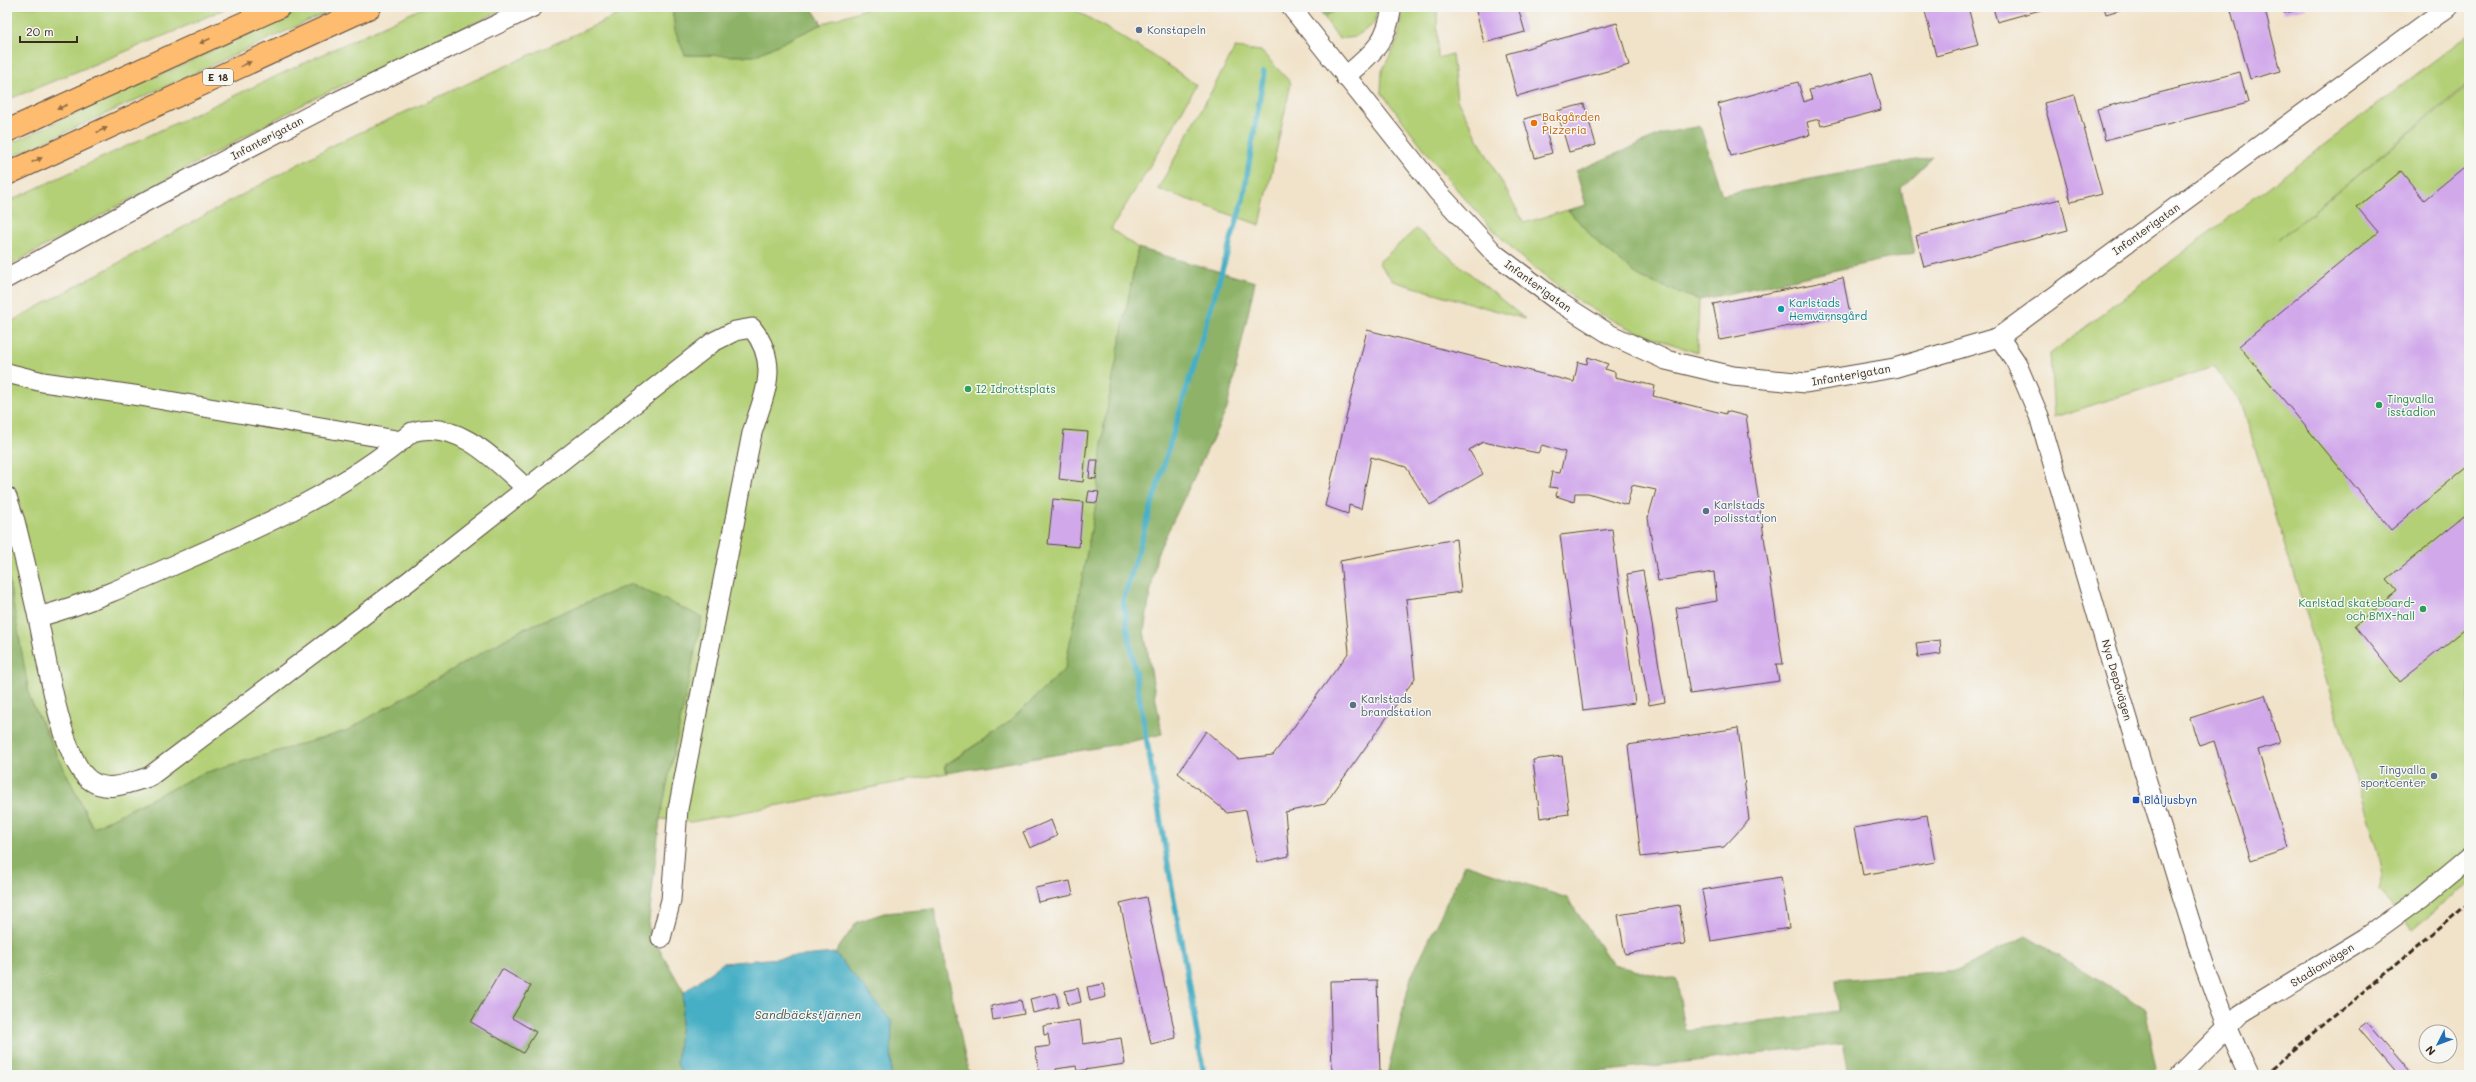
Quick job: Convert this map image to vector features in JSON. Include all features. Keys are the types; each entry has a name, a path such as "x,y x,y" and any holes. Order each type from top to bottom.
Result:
{"highway":[{"path":"7,132 279,7"},
{"name":"E 18","path":"7,174 370,7"}],"street":[{"name":"Infanterigatan","path":"7,278 147,200 338,101 533,7"},
{"name":"Infanterigatan","path":"1291,7 1345,77 1438,192 1495,254 1559,302 1611,335 1666,360 1733,376 1806,383 1894,368 1999,336 2448,7"},
{"path":"1345,77 1381,44 1388,25 1392,7"},
{"path":"7,497 15,520 38,617 57,710 68,742 81,772 91,781 109,788 149,777 410,581 713,342 735,331 752,328 762,340 769,360 768,383 752,433 678,809 671,900 661,938"},
{"name":"Nya Depåvägen","path":"1999,336 2016,362 2039,416 2141,764 2226,1028 2249,1075"},
{"path":"7,373 44,382 96,388 402,441"},
{"path":"38,617 81,604 120,588 289,513 359,472 412,432 420,430 439,431 454,434 482,450 527,489"},
{"name":"Stadionvägen","path":"2180,1075 2240,1014 2365,938 2422,897 2469,858"}],"green space":[{"path":"7,7 228,7 173,32 7,100"},
{"path":"308,7 339,7 7,159 7,145"},
{"path":"424,7 509,7 307,102 7,267 7,202"},
{"path":"635,7 672,7 675,31 685,55 754,56 822,24 870,7 1070,7 1149,53 1196,84 1170,133 1111,229 1138,248 1104,425 1096,504 1065,669 1008,723 945,765 947,773 691,822 660,819 701,617 631,584 521,630 346,731 201,774 93,828 30,699 7,569 7,324 333,145"},
{"path":"672,7 811,7 822,24 754,56 685,55 675,31"},
{"path":"1317,7 1341,7 1324,17"},
{"path":"1341,7 1378,7 1374,24 1355,37 1339,39 1324,17"},
{"path":"1404,7 1437,7 1438,58 1452,54 1457,100 1524,223 1568,210 1599,244 1641,278 1699,300 1697,353 1618,323 1581,302 1547,278 1515,251 1458,191 1381,92 1382,71 1397,42"},
{"path":"2469,34 2469,83 2278,240 2469,85 2469,882 2412,930 2379,891 2383,876 2379,853 2241,402 2214,367 2054,417 2050,354"},
{"path":"1235,48 1261,51 1291,83 1260,225 1158,189"},
{"path":"1700,126 1722,195 1933,157 1901,188 1915,253 1699,300 1641,278 1599,244 1568,210 1586,205 1576,171 1665,133"},
{"path":"1416,229 1525,319 1393,281 1378,263"},
{"path":"1138,248 1255,282 1227,409 1157,554 1144,631 1162,734 1125,743 947,773 945,766 1008,723 1065,669 1096,504 1104,425"},
{"path":"7,569 30,699 93,828 201,774 346,731 521,630 631,584 702,617 660,819 648,929 684,992 677,1063 682,1075 7,1075"},
{"path":"1465,864 1567,898 1613,965 1677,980 1685,1030 1839,1012 1836,980 1959,970 2026,936 2145,1008 2157,1069 2150,1075 1849,1075 1843,1044 1573,1075 1387,1075 1411,977"},
{"path":"934,909 969,1075 891,1075 892,1022 835,953 857,922 884,913"}],"water":[{"name":"Sandbäckstjärnen","path":"835,953 892,1022 891,1075 682,1075 677,1063 684,992 723,963"}],"building":[{"path":"1475,7 1518,7 1525,32 1484,43"},
{"path":"1924,7 1968,7 1978,45 1936,56"},
{"path":"1993,7 2044,7 2044,9 1997,22"},
{"path":"2104,7 2129,7 2106,14"},
{"path":"2230,7 2264,7 2281,71 2250,79"},
{"path":"2282,7 2306,7 2306,8 2284,13"},
{"path":"1617,23 1629,65 1517,96 1506,54"},
{"path":"2240,72 2248,103 2105,140 2097,109"},
{"path":"1871,73 1881,110 1821,126 1819,119 1807,122 1810,135 1731,156 1718,104 1798,82 1804,102 1812,99 1809,90"},
{"path":"2075,95 2102,194 2071,202 2044,103"},
{"path":"1584,104 1596,145 1569,152 1557,111"},
{"path":"1541,114 1552,153 1535,158 1524,119"},
{"name":"Tingvalla isstadion","path":"2469,163 2469,465 2391,530 2239,346 2378,232 2357,207 2401,171 2424,200"},
{"path":"2060,199 2068,230 1924,267 1916,236"},
{"name":"Karlstads Hemvärnsgård","path":"1843,278 1850,314 1720,340 1713,304"},
{"name":"Karlstads polisstation","path":"1367,330 1574,382 1578,362 1587,364 1588,357 1608,364 1605,369 1615,372 1615,377 1655,386 1653,396 1726,414 1726,411 1746,416 1783,664 1776,664 1779,681 1690,694 1676,608 1717,601 1714,572 1658,581 1648,518 1656,490 1632,485 1627,505 1588,493 1575,493 1574,502 1556,496 1558,488 1549,487 1552,472 1560,473 1565,452 1542,445 1538,453 1483,442 1469,450 1483,474 1430,505 1406,467 1371,457 1361,509 1349,505 1348,514 1325,506"},
{"path":"1064,430 1088,432 1083,482 1059,479"},
{"path":"1091,460 1098,460 1096,479 1089,478"},
{"path":"1089,491 1099,492 1097,503 1087,502"},
{"path":"1053,499 1083,502 1079,547 1048,544"},
{"name":"Karlstad skateboard- och BMX-hall","path":"2469,512 2469,626 2400,682 2355,626 2397,591 2387,579"},
{"path":"1612,529 1635,703 1583,710 1560,535"},
{"name":"Karlstads brandstation","path":"1456,539 1461,592 1406,599 1415,678 1325,804 1285,812 1289,856 1257,863 1246,810 1228,813 1178,773 1206,731 1238,759 1273,755 1349,652 1340,561"},
{"path":"1643,571 1665,702 1649,705 1627,574"},
{"path":"1940,640 1941,654 1918,657 1916,643"},
{"path":"2265,695 2280,743 2258,750 2288,848 2251,860 2214,741 2199,746 2190,718"},
{"path":"1738,728 1749,820 1724,847 1641,857 1628,745"},
{"path":"1562,756 1569,814 1540,818 1533,760"},
{"path":"1927,815 1935,862 1863,875 1854,828"},
{"path":"1051,820 1057,836 1030,848 1023,832"},
{"path":"1781,877 1789,928 1711,941 1702,890"},
{"path":"1070,881 1073,895 1038,902 1035,888"},
{"path":"1146,897 1176,1038 1151,1044 1120,903"},
{"path":"1679,905 1685,944 1625,954 1618,915"},
{"path":"502,969 531,986 512,1018 536,1032 523,1053 471,1022"},
{"path":"1377,980 1380,1072 1332,1074 1330,981"},
{"path":"1103,984 1106,997 1090,1001 1087,987"},
{"path":"1078,988 1081,1002 1068,1005 1065,991"},
{"path":"1056,993 1059,1007 1033,1013 1030,999"},
{"path":"1021,1000 1024,1014 993,1020 991,1006"},
{"path":"1080,1020 1083,1044 1121,1038 1125,1064 1077,1071 1076,1066 1056,1069 1057,1075 1040,1075 1035,1048 1050,1046 1048,1034 1044,1035 1043,1026"},
{"path":"2367,1023 2409,1072 2404,1075 2398,1075 2359,1029"}],"waterway":[{"path":"1204,1075 1123,601 1243,200 1264,72"}],"railway":[{"path":"2264,1075 2469,903"}],"place":[{"name":"Konstapeln","path":"1139,30"},
{"name":"Bakgården Pizzeria","path":"1534,123"},
{"name":"Karlstads Hemvärnsgård","path":"1781,309"},
{"name":"I2 Idrottsplats","path":"968,389"},
{"name":"Tingvalla isstadion","path":"2379,405"},
{"name":"Karlstads polisstation","path":"1706,511"},
{"name":"Karlstad skateboard- och BMX-hall","path":"2423,609"},
{"name":"Karlstads brandstation","path":"1353,705"},
{"name":"Tingvalla sportcenter","path":"2434,776"},
{"name":"Blåljusbyn","path":"2136,800"}]}
